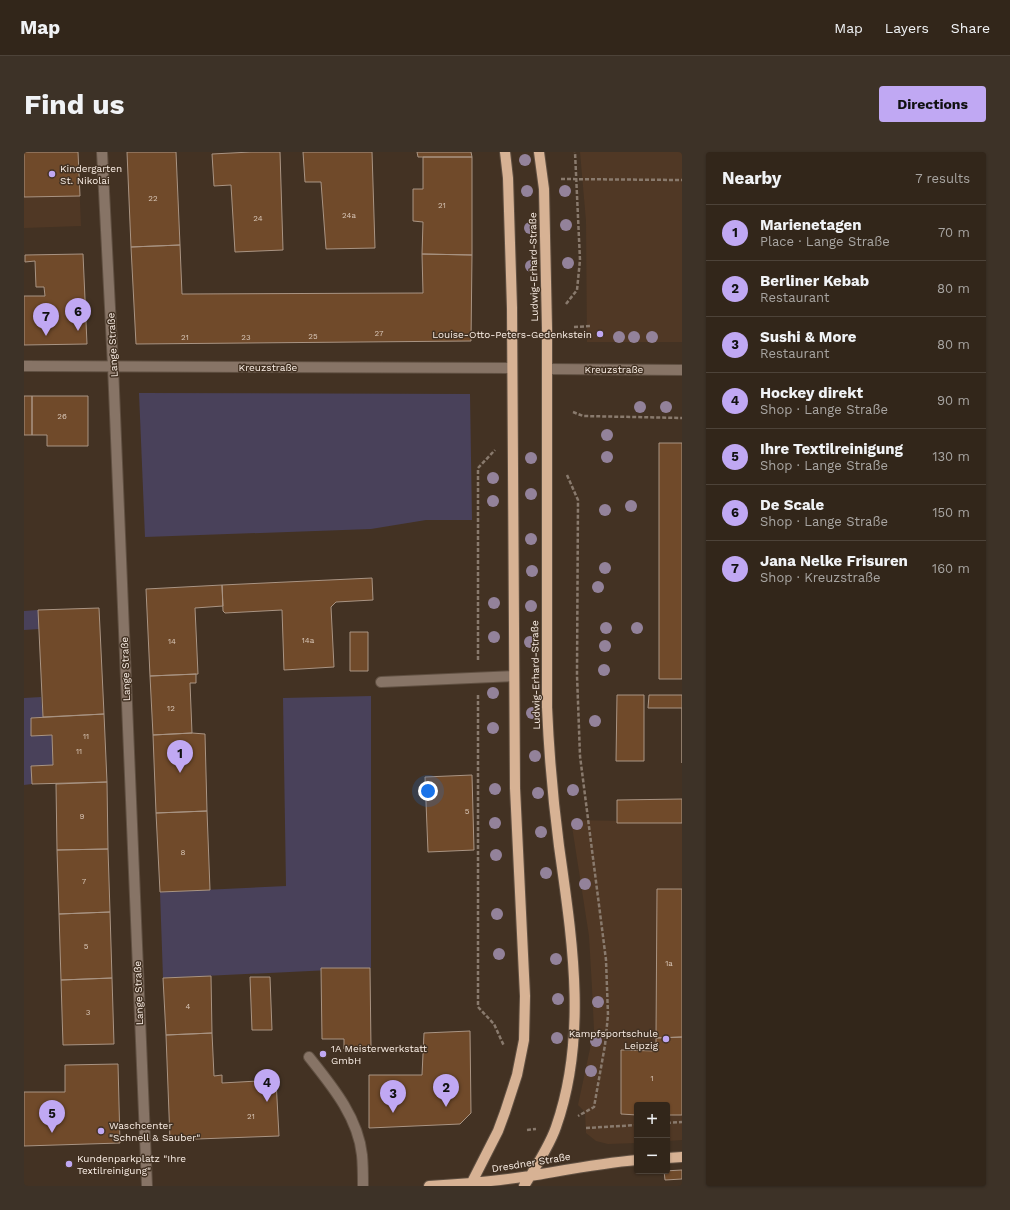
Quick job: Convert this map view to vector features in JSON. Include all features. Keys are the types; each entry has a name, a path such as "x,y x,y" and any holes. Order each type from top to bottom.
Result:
{"main road":[{"name":"Ludwig-Erhard-Straße","path":"471,1185 498,1131 517,1075 524,1040 525,996 515,788 512,368 508,178 505,152"},
{"name":"Ludwig-Erhard-Straße","path":"524,1186 531,1176 555,1129 568,1086 575,1013 574,961 550,769 547,707 546,369 542,179 539,152"},
{"path":"670,1158 682,1158"},
{"name":"Dresdner Straße","path":"429,1186 471,1185 531,1176 592,1164 634,1160"}],"street":[{"name":"Lange Straße","path":"102,152 113,366 147,1186"},
{"name":"Kreuzstraße","path":"24,366 512,368"},
{"name":"Kreuzstraße","path":"546,369 682,370"},
{"path":"381,682 478,676 514,676"},
{"path":"309,1057 346,1107 357,1130 362,1155 363,1186"}],"path":[{"path":"575,152 580,260 577,290"},
{"path":"542,179 682,180"},
{"path":"574,327 591,326"},
{"path":"573,412 583,416 682,418"},
{"path":"478,468 478,1007 494,1024 517,1075"},
{"path":"578,500 577,675 580,756 606,960 608,1015 605,1045 594,1107"},
{"path":"670,1123 682,1122"},
{"path":"586,1128 634,1125"},
{"path":"527,1130 537,1129"}],"shaded area":[{"name":"Kindergarten St. Nikolai","path":"24,152 78,152 81,226 24,228"},
{"path":"580,152 682,152 682,342 587,342 586,221"},
{"path":"139,393 470,394 472,520 426,520 371,529 145,537"},
{"path":"38,610 39,629 24,630 24,611"},
{"path":"371,696 371,968 163,978 160,892 286,886 283,698"},
{"path":"41,697 43,717 31,718 31,736 52,735 53,765 31,766 32,784 24,785 24,698"},
{"path":"571,820 682,822 682,1140 670,1141 670,1102 634,1102 634,1143 608,1144 596,1141 586,1133 585,1112 578,1105 594,1030 589,936"}],"building":[{"path":"24,152 78,152 80,196 24,197"},
{"path":"127,152 176,152 180,245 131,247"},
{"path":"280,152 283,250 235,252 231,185 214,186 212,154"},
{"path":"303,152 372,152 375,248 326,249 321,182 305,182"},
{"path":"417,152 471,152 472,157 418,157"},
{"path":"423,157 472,157 472,255 422,254 423,222 413,221 413,189 423,189"},
{"path":"180,245 182,294 423,293 422,254 472,255 471,341 136,344 131,247"},
{"path":"83,254 87,344 24,345 24,296 45,296 44,287 36,287 35,261 25,262 25,255"},
{"path":"24,396 32,396 32,435 24,435"},
{"path":"32,396 88,396 88,446 47,446 47,435 32,435"},
{"path":"659,443 682,443 682,679 659,679"},
{"path":"372,578 373,600 336,602 331,607 334,667 284,670 282,610 225,613 223,611 222,585"},
{"path":"222,585 223,606 195,608 198,674 150,676 146,589"},
{"path":"99,608 104,714 43,717 38,610"},
{"path":"350,632 368,632 368,671 350,671"},
{"path":"196,674 196,683 190,683 192,733 153,735 150,676"},
{"path":"617,695 644,695 644,761 616,761"},
{"path":"649,695 682,695 682,708 648,708"},
{"path":"104,714 107,782 32,784 31,766 53,765 52,735 31,736 31,718"},
{"path":"192,733 205,734 207,811 156,813 153,735"},
{"path":"472,775 474,850 428,852 425,777"},
{"path":"107,782 108,849 57,850 56,784"},
{"path":"682,799 682,823 617,823 617,800"},
{"path":"207,811 210,890 160,892 156,813"},
{"path":"108,849 110,912 59,914 57,850"},
{"path":"657,889 682,889 682,1037 656,1038"},
{"path":"110,912 112,978 61,980 59,914"},
{"path":"321,968 370,968 371,1048 344,1049 344,1039 322,1039"},
{"path":"211,976 212,1033 166,1035 163,978"},
{"path":"250,977 270,977 272,1030 252,1030"},
{"path":"112,978 114,1044 63,1045 61,980"},
{"path":"470,1031 471,1113 460,1124 369,1128 369,1075 422,1075 424,1033"},
{"path":"212,1033 214,1076 222,1075 222,1083 276,1080 279,1136 170,1140 166,1035"},
{"path":"682,1037 682,1115 670,1115 670,1102 634,1102 634,1115 621,1114 621,1050 656,1051 656,1038"},
{"path":"118,1064 120,1143 24,1146 24,1092 65,1092 65,1065"},
{"path":"682,1170 682,1179 665,1180 664,1174 670,1174 670,1171"}],"place":[{"name":"Kindergarten St. Nikolai","path":"52,174"},
{"name":"De Scale","path":"78,331"},
{"name":"Louise-Otto-Peters-Gedenkstein","path":"600,334"},
{"name":"Jana Nelke Frisuren","path":"46,336"},
{"name":"Marienetagen","path":"180,773"},
{"name":"Kampfsportschule Leipzig","path":"666,1039"},
{"name":"1A Meisterwerkstatt GmbH","path":"323,1054"},
{"name":"Hockey direkt","path":"267,1102"},
{"name":"Berliner Kebab","path":"446,1107"},
{"name":"Sushi & More","path":"393,1113"},
{"name":"Waschcenter \"Schnell & Sauber\"","path":"101,1131"},
{"name":"Ihre Textilreinigung","path":"52,1133"},
{"name":"Kundenparkplatz \"Ihre Textilreinigung\"","path":"69,1164"}]}
